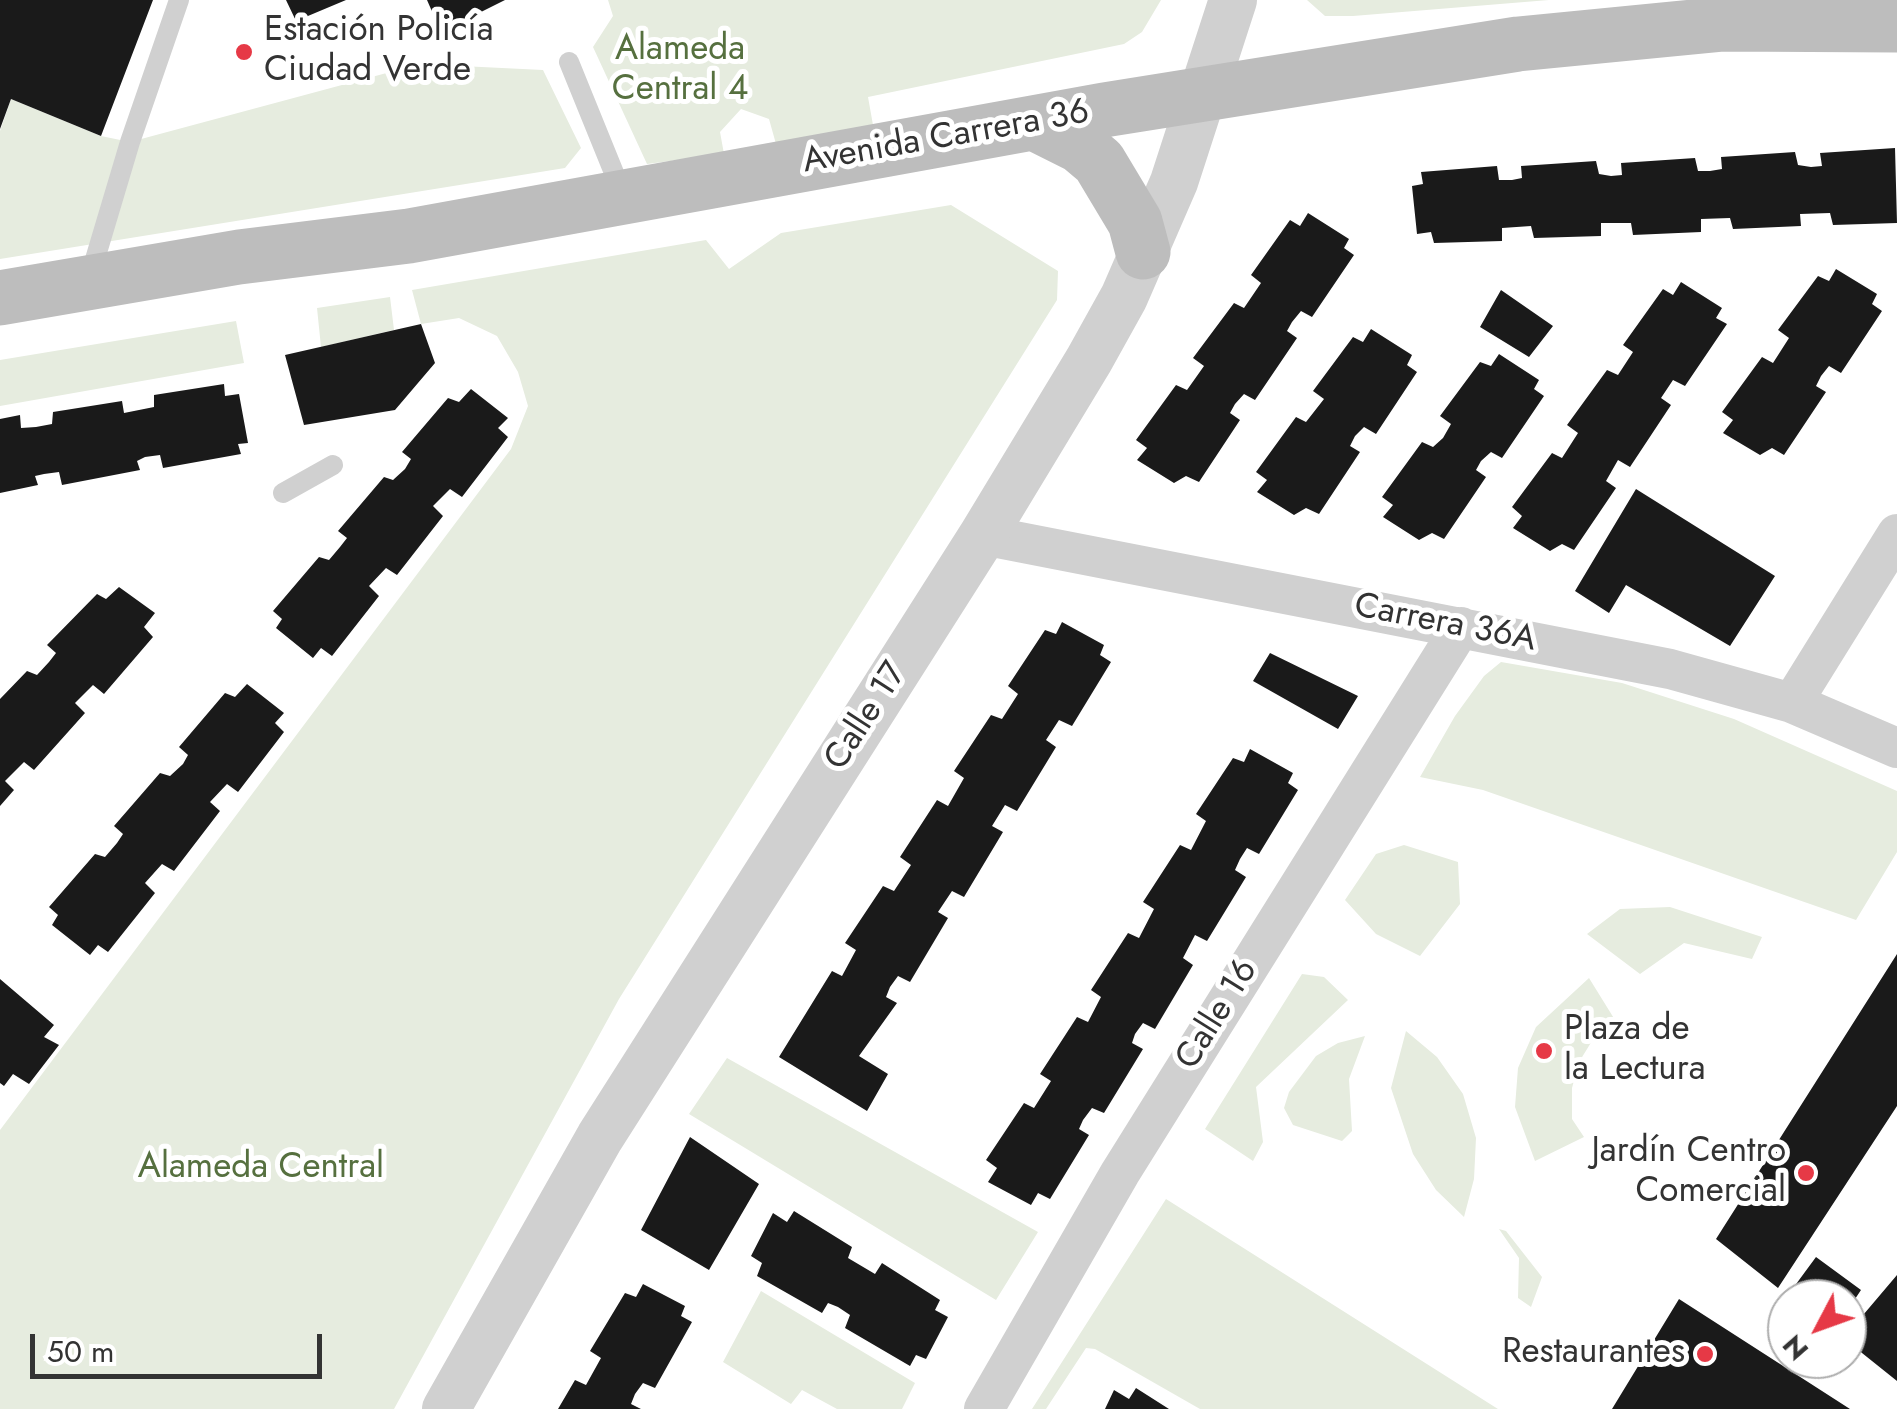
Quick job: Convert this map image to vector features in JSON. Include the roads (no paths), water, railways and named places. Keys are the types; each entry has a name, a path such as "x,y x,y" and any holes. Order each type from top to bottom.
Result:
{"main road":[{"name":"Avenida Carrera 36","path":"0,298 239,257 409,236 1034,123 1518,44 1724,24 1897,25"},
{"path":"1034,123 1080,146 1098,162 1136,222 1143,252"}],"street":[{"name":"Calle 17","path":"446,1409 600,1137 983,535 1089,360 1174,182 1233,0"},
{"path":"1792,702 1897,534"},
{"name":"Carrera 36A","path":"983,535 1670,669 1792,702 1897,748"},
{"name":"Calle 16","path":"984,1409 1120,1172 1461,627"}],"lane":[{"path":"88,282 130,142 180,0"},
{"path":"569,62 624,197"},
{"path":"284,493 333,465"}],"place":[{"name":"Estación Policía Ciudad Verde","path":"244,52"},
{"name":"Plaza de la Lectura","path":"1544,1051"},
{"name":"Jardín Centro Comercial","path":"1806,1173"},
{"name":"Restaurantes","path":"1705,1354"}],"park label":[{"name":"Alameda Central 4","path":"680,71"},
{"name":"Alameda Central","path":"261,1169"}]}
